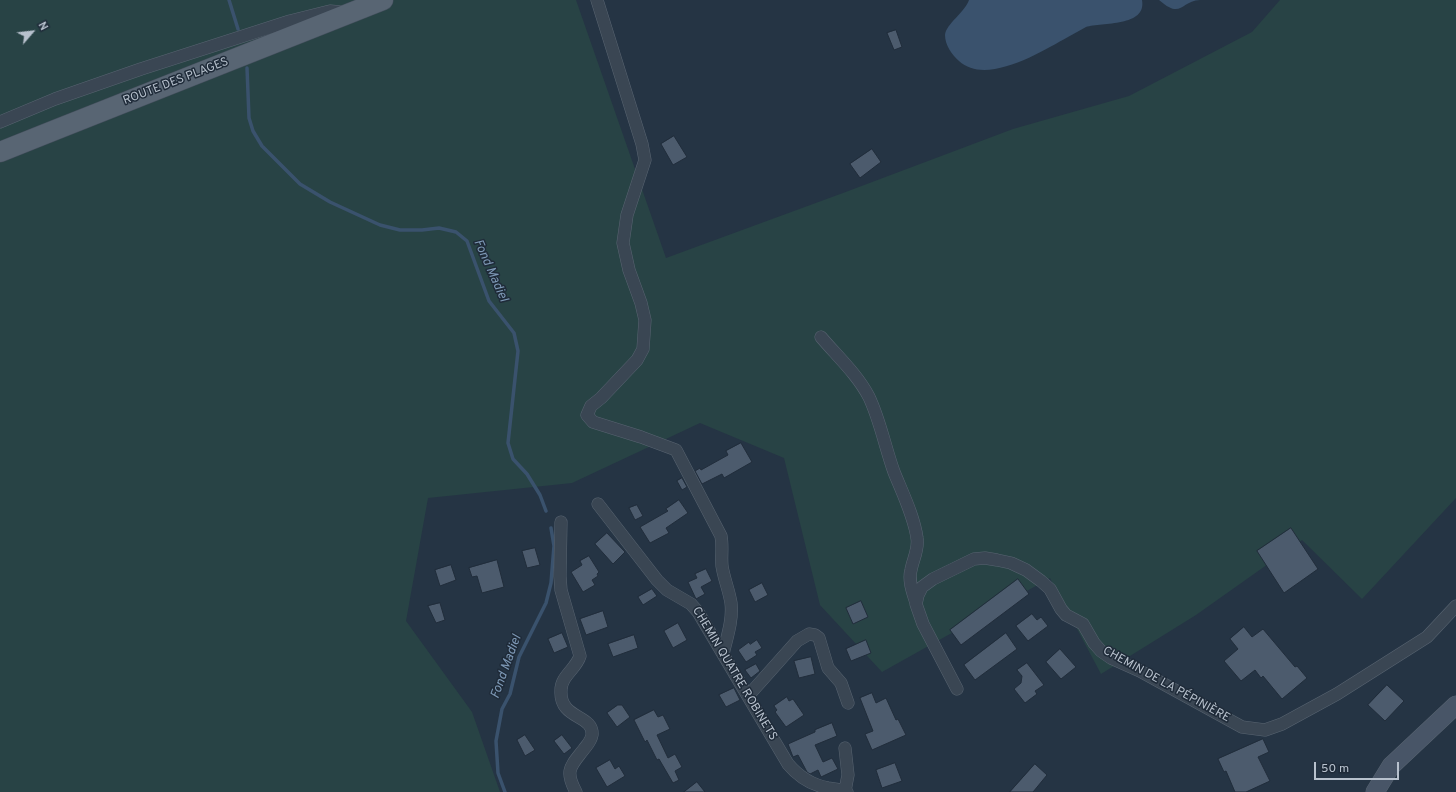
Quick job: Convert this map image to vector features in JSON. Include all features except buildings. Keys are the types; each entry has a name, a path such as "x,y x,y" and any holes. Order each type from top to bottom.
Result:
{"main road":[{"name":"ROUTE DES PLAGES","path":"0,152 383,0"},
{"path":"1375,792 1391,766 1456,705"}],"street":[{"path":"597,0 642,144 645,160 627,215 623,243 629,270 641,303 645,320 645,337 643,350 637,360 601,398 591,406 587,415 593,422 676,450 720,536 722,544 722,567 731,602 732,614 723,654"},
{"name":"ROUTE DES PLAGES","path":"0,122 54,99 140,69 290,22 330,11 352,12"},
{"path":"821,337 859,381 869,397 880,426 893,469 916,530 918,540 917,549 910,572 910,582 916,604 923,624 957,689"},
{"name":"CHEMIN QUATRE ROBINETS","path":"598,504 657,580 667,590 691,604 698,612 794,771 805,780 818,786 846,791"},
{"path":"561,522 561,590 580,656 574,668 563,681 561,690 562,699 570,712 586,721 592,731 590,742 570,769 570,780 576,792"},
{"name":"CHEMIN DE LA PÉPINIÈRE","path":"916,604 922,587 933,579 964,563 974,559 985,558 1011,563 1026,570 1050,589 1066,615 1083,624 1097,647 1111,658 1140,671 1242,727 1265,730 1282,724 1337,694 1427,637 1456,606"},
{"path":"748,696 797,641 809,634 815,635 818,638 828,668 841,683 848,702"},
{"path":"845,748 848,775 846,791"}],"green space":[{"path":"0,0 576,0 666,258 1013,129 1129,96 1252,32 1280,0 1456,0 1456,498 1362,599 1302,540 1196,615 1101,674 1050,578 882,672 820,605 784,458 700,423 572,483 428,498 406,621 472,712 500,792 0,792"}],"water":[{"path":"969,0 1142,0 1142,9 1138,15 1131,19 1122,22 1086,27 1029,58 1014,64 984,70 970,68 959,61 949,50 945,39 946,31 964,9"},
{"path":"1159,0 1200,0 1188,3 1181,8 1172,9"}],"waterway":[{"name":"Fond Madiel","path":"229,0 238,29"},
{"name":"Fond Madiel","path":"247,68 249,118 253,131 262,146 300,184 330,202 380,225 400,230 439,228 456,232 467,241 489,301 514,333 518,351 508,443 513,459 527,474 540,495 546,511"},
{"name":"Fond Madiel","path":"505,792 498,773 496,741 502,709 510,694 519,657 546,603 551,583 554,546 551,528"}]}
